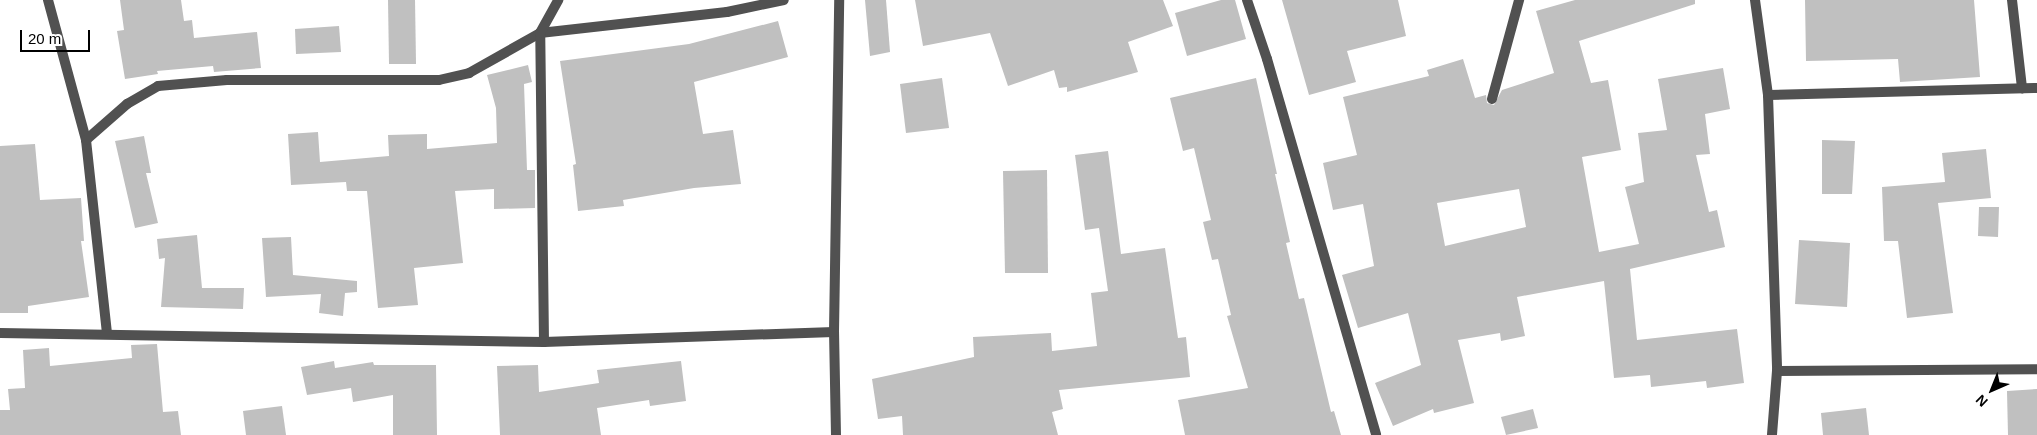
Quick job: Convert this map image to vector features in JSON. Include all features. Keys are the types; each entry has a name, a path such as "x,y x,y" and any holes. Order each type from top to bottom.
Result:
{"street":[{"path":"48,0 86,140 108,334"},
{"path":"544,342 540,33 558,0"},
{"path":"86,140 127,104 158,86 227,80 439,80 469,73 540,33 727,12 784,0"},
{"path":"836,435 834,332 839,0"},
{"path":"1247,0 1267,59 1376,435"},
{"path":"1492,99 1519,0"},
{"path":"1755,0 1768,95 1777,371 1772,435"},
{"path":"2012,0 2022,88"},
{"path":"1768,95 2037,88"},
{"path":"0,333 544,342 834,332"},
{"path":"1777,371 2037,369"}],"building":[{"path":"120,0 181,0 184,21 192,20 194,38 257,32 261,68 214,72 213,66 157,71 158,74 125,79 117,31 124,30"},
{"path":"388,0 415,0 416,64 389,64"},
{"path":"865,0 886,0 890,52 870,56"},
{"path":"915,0 1163,0 1173,26 1128,42 1138,72 1067,92 1067,87 1059,88 1054,70 1008,86 990,33 923,46"},
{"path":"1221,0 1235,0 1246,39 1187,56 1175,13"},
{"path":"1282,0 1398,0 1406,36 1347,51 1356,82 1309,95"},
{"path":"1575,0 1695,0 1695,4 1579,41 1591,83 1608,80 1621,150 1582,157 1599,252 1639,244 1625,187 1644,182 1638,133 1667,130 1658,79 1723,68 1730,109 1705,114 1710,154 1696,155 1709,212 1717,210 1725,247 1630,269 1637,340 1737,329 1744,383 1707,388 1706,381 1651,387 1650,375 1614,378 1604,281 1517,297 1525,336 1501,341 1500,333 1458,340 1474,403 1434,413 1433,409 1393,426 1375,383 1421,365 1408,313 1358,328 1342,275 1374,266 1363,204 1333,210 1323,163 1357,155 1343,97 1429,76 1427,70 1463,59 1475,98 1486,95 1487,103 1494,105 1502,90 1554,73 1536,11","holes":["1519,189 1526,227 1445,246 1437,203"]},
{"path":"1805,0 1974,0 1980,77 1900,82 1898,59 1806,61"},
{"path":"778,21 788,57 694,82 703,134 733,130 741,184 694,188 623,200 624,206 578,211 573,165 576,164 560,61 689,44"},
{"path":"339,26 341,52 296,54 295,29"},
{"path":"528,65 532,82 524,84 527,170 535,170 535,208 494,209 494,189 455,191 463,263 414,268 418,305 378,308 367,191 347,191 346,182 291,185 288,134 318,132 320,162 389,156 388,135 427,134 427,149 497,143 496,108 487,75"},
{"path":"942,78 949,128 906,133 900,84"},
{"path":"1256,78 1277,174 1275,174 1290,242 1286,243 1299,299 1304,298 1331,412 1334,411 1341,435 1185,435 1178,400 1248,388 1227,316 1231,315 1218,259 1212,260 1203,222 1211,220 1194,148 1183,151 1170,98"},
{"path":"144,136 151,173 146,173 158,223 135,228 115,141"},
{"path":"1822,140 1855,141 1852,194 1822,194"},
{"path":"35,144 40,200 81,198 84,241 81,241 89,297 28,306 28,313 0,313 0,146"},
{"path":"1986,149 1991,198 1938,203 1953,313 1907,318 1898,241 1884,241 1882,187 1945,182 1942,153"},
{"path":"1108,151 1121,254 1165,248 1178,338 1186,337 1190,377 1059,390 1063,409 1052,412 1058,435 903,435 902,416 878,419 872,379 974,357 973,337 1051,333 1052,351 1097,346 1091,293 1108,291 1099,228 1085,230 1075,155"},
{"path":"1047,170 1048,273 1005,273 1003,171"},
{"path":"1979,207 1999,207 1998,237 1978,236"},
{"path":"197,235 202,288 244,288 243,309 161,307 165,258 159,259 157,239"},
{"path":"291,237 293,275 357,281 357,292 345,293 343,316 319,313 321,294 266,297 262,238"},
{"path":"1799,240 1850,243 1847,307 1795,304"},
{"path":"157,344 163,412 178,411 181,435 0,435 0,410 10,410 8,389 25,388 23,350 49,348 50,366 132,358 131,345"},
{"path":"334,361 335,368 373,362 374,365 436,365 437,435 393,435 393,395 353,402 351,388 307,395 301,367"},
{"path":"681,361 686,401 650,406 649,400 597,408 601,435 500,435 497,366 538,365 539,392 599,383 597,370"},
{"path":"2037,389 2037,435 2008,435 2007,391"},
{"path":"282,406 286,435 246,435 243,411"},
{"path":"1866,408 1869,435 1823,435 1821,413"},
{"path":"1533,409 1538,428 1506,435 1501,417"}]}
